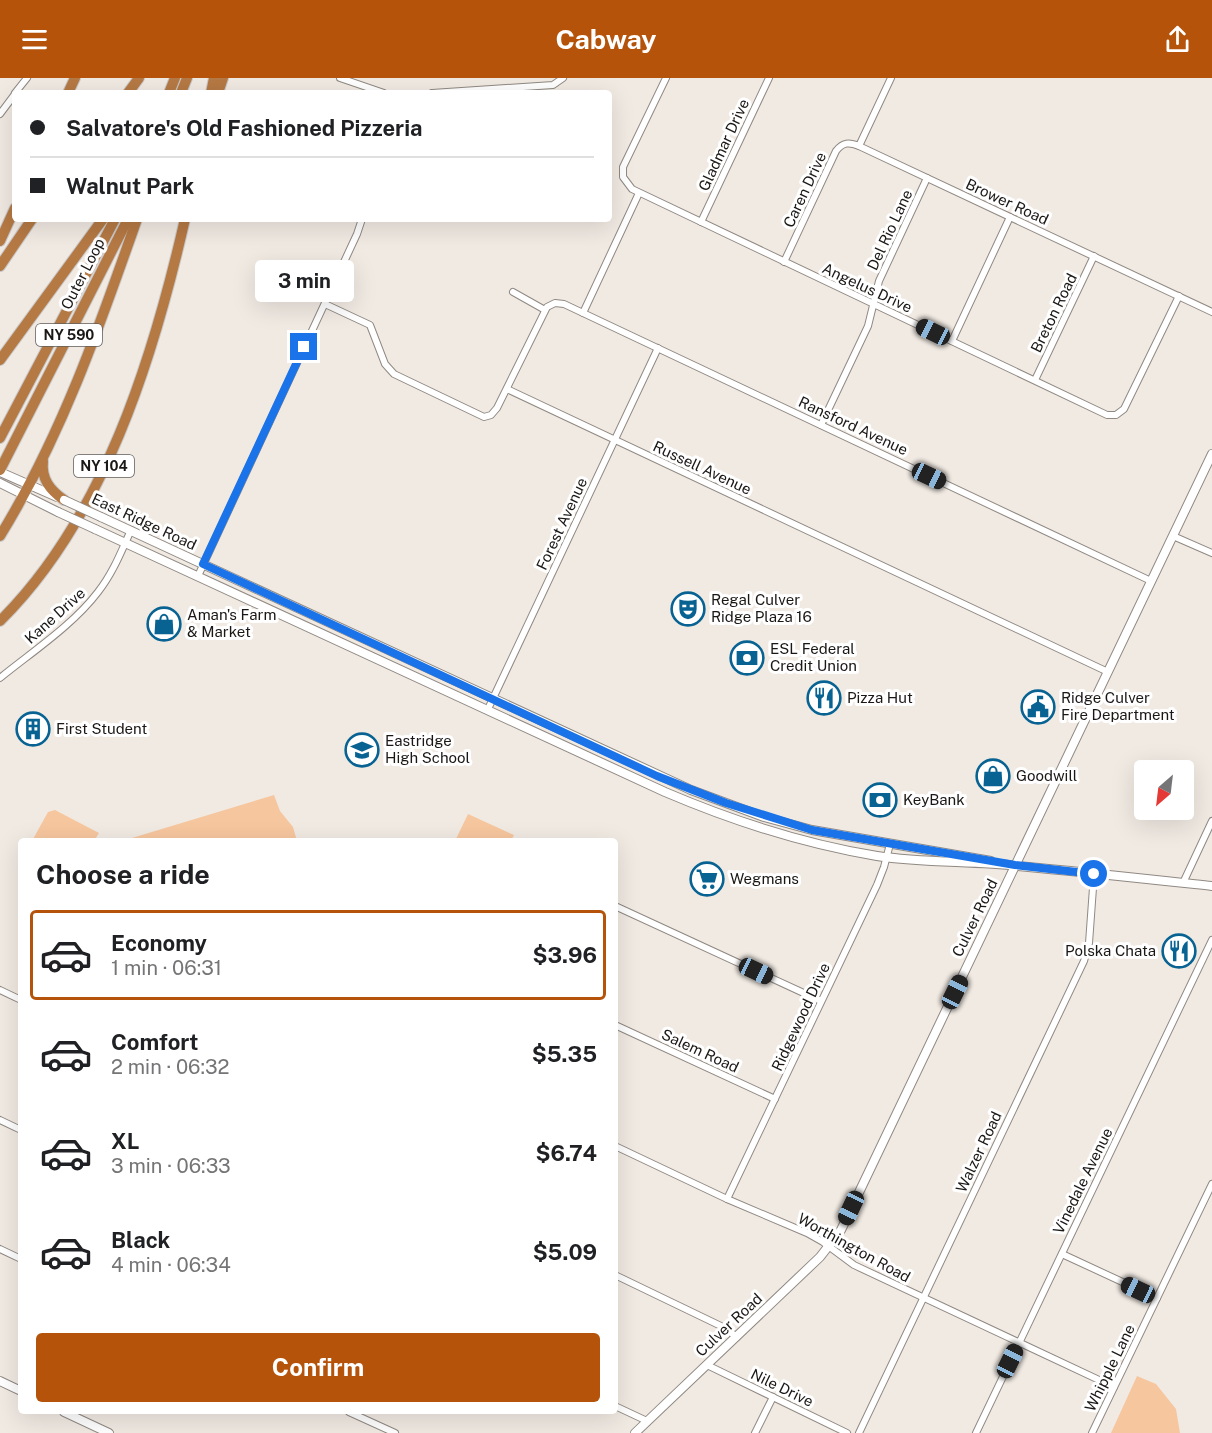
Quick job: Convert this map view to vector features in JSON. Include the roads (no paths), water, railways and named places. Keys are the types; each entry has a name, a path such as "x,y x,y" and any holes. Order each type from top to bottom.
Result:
{"highway":[{"path":"0,241 12,215"},
{"path":"0,266 30,222"},
{"path":"0,360 101,222"},
{"name":"Outer Loop","path":"0,438 113,222"},
{"name":"Outer Loop","path":"0,471 126,222"},
{"path":"0,536 30,484 87,358 136,222"},
{"name":"NY 104","path":"0,621 25,594 58,549 113,448 154,342 169,290 184,222"},
{"path":"46,450 42,464 44,478 64,500"}],"main road":[{"name":"Culver Road","path":"635,1433 829,1246 841,1230 1212,455"},
{"name":"East Ridge Road","path":"0,471 494,698 657,776 726,803 812,830 890,844 1015,865 1212,886"},
{"name":"East Ridge Road","path":"0,483 58,512 664,792 723,815 804,840 887,857 953,863 1015,865"},
{"path":"0,1382 18,1390"},
{"path":"68,1414 109,1433"}],"street":[{"path":"17,90 27,78"},
{"path":"340,78 375,90"},
{"path":"484,90 553,86 563,78"},
{"name":"Angelus Drive","path":"666,78 622,172 627,186 1107,415 1120,413 1129,401 1179,296"},
{"name":"Gladmar Drive","path":"701,222 769,78"},
{"path":"859,146 891,78"},
{"path":"0,114 12,97"},
{"name":"Caren Drive","path":"784,262 836,151 843,144 859,146"},
{"name":"Brower Road","path":"859,146 1212,312"},
{"name":"Del Rio Lane","path":"821,425 868,326 879,281 927,178"},
{"path":"583,313 639,193"},
{"path":"952,341 1010,217"},
{"path":"198,576 361,222"},
{"name":"Breton Road","path":"1035,380 1094,256"},
{"path":"325,304 370,325 385,364 391,372 484,417 491,415 507,389 545,310 513,292"},
{"name":"Ransford Avenue","path":"545,310 551,304 559,303 583,313 1151,581"},
{"name":"Forest Avenue","path":"488,710 658,348"},
{"name":"Russell Avenue","path":"507,389 1108,672"},
{"name":"Kane Drive","path":"0,678 78,613 96,595 111,573 131,530"},
{"path":"1173,536 1212,554"},
{"path":"1183,883 1212,820"},
{"name":"Ridgewood Drive","path":"727,1199 881,877 890,844"},
{"name":"Walzer Road","path":"859,1433 1084,961 1089,943 1094,874"},
{"path":"618,907 821,1001"},
{"name":"Vinedale Avenue","path":"976,1433 1212,940"},
{"path":"0,990 18,999"},
{"name":"Salem Road","path":"618,1026 775,1099"},
{"path":"0,1120 18,1129"},
{"name":"Worthington Road","path":"618,1147 727,1199 807,1233 854,1265 1114,1387"},
{"name":"Whipple Lane","path":"1092,1433 1212,1184"},
{"path":"0,1249 18,1258"},
{"path":"1062,1254 1157,1298"},
{"path":"618,1276 737,1336"},
{"name":"Nile Drive","path":"707,1365 847,1433"},
{"path":"755,1433 773,1397"},
{"path":"618,1407 647,1421"},
{"path":"353,1414 395,1433"}],"place":[{"name":"Regal Culver Ridge Plaza 16","path":"688,609"},
{"name":"Aman's Farm & Market","path":"164,624"},
{"name":"ESL Federal Credit Union","path":"747,658"},
{"name":"Pizza Hut","path":"824,698"},
{"name":"Ridge Culver Fire Department","path":"1038,707"},
{"name":"First Student","path":"33,729"},
{"name":"Eastridge High School","path":"362,750"},
{"name":"Goodwill","path":"993,776"},
{"name":"KeyBank","path":"880,800"},
{"name":"Wegmans","path":"707,879"},
{"name":"Polska Chata","path":"1179,951"}]}
